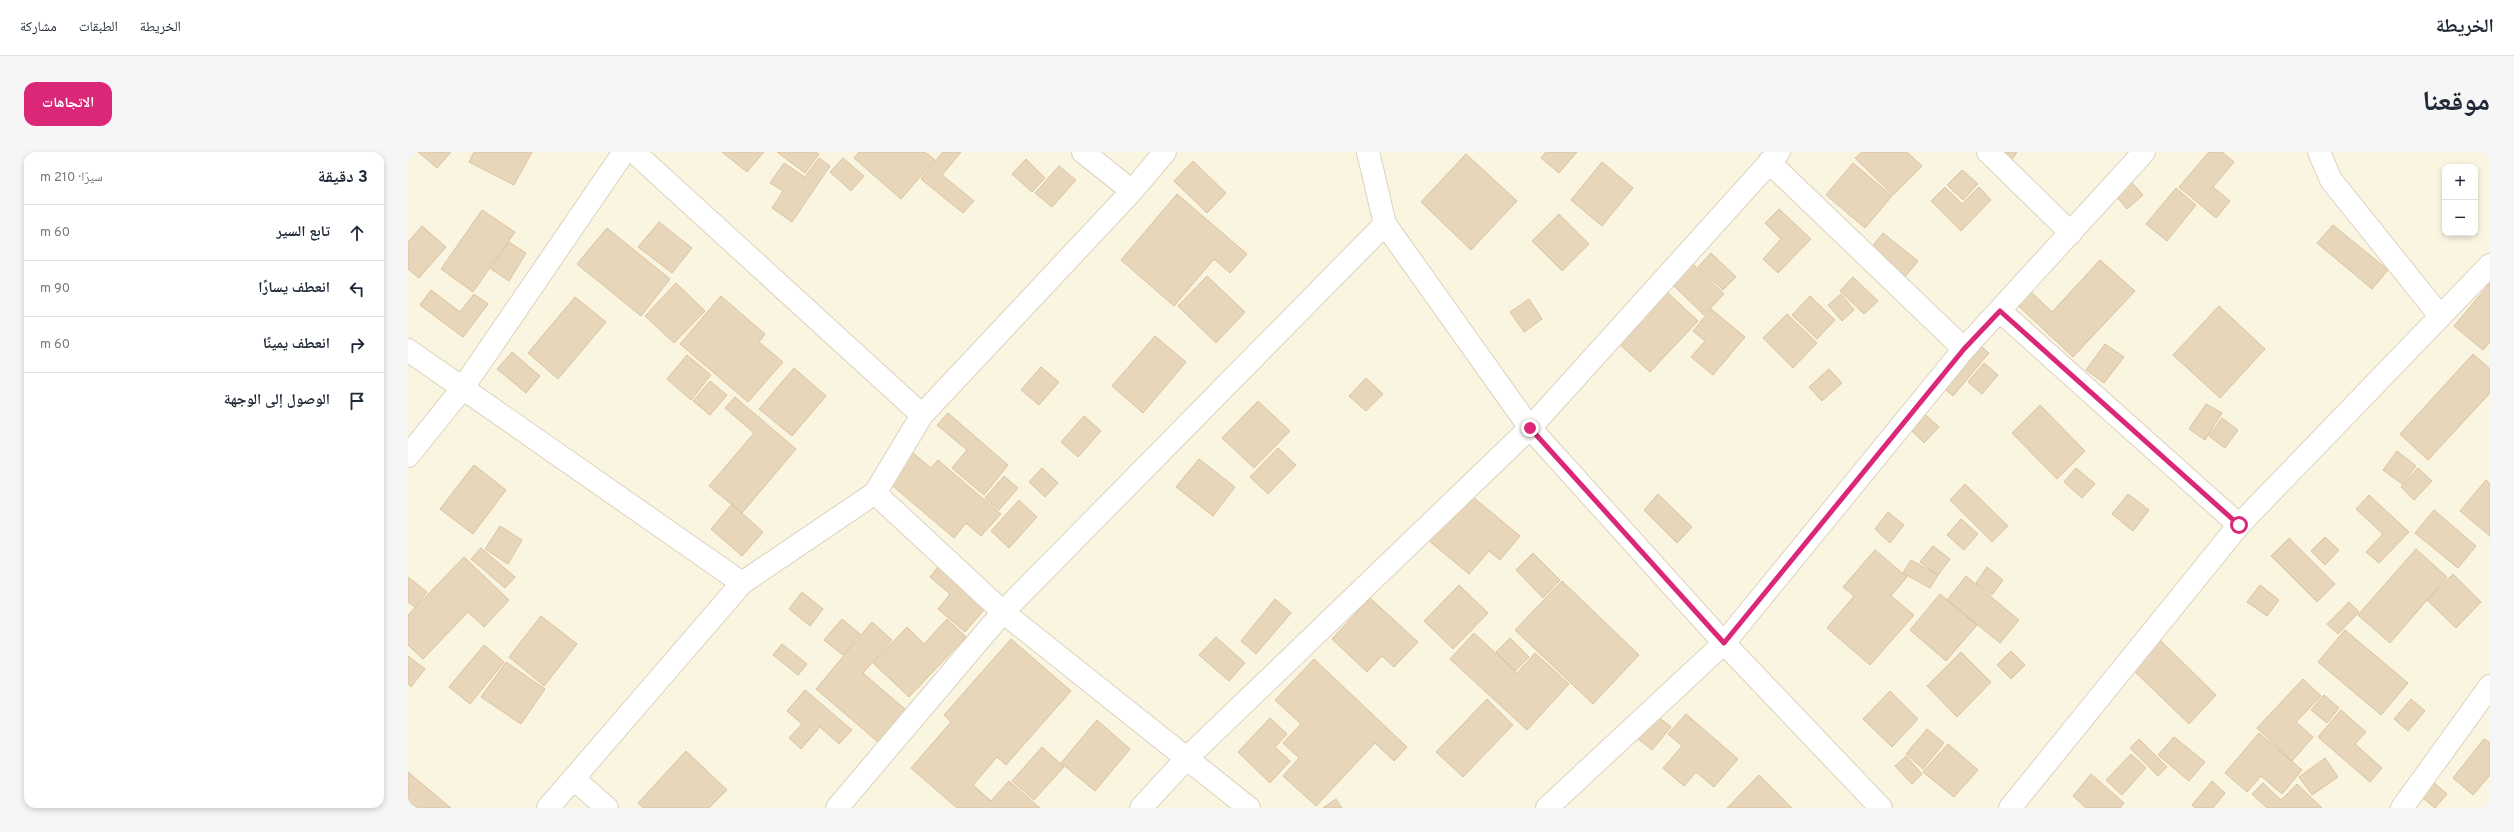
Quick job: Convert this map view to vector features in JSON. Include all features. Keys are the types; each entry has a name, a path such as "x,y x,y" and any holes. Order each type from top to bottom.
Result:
{"street":[{"path":"408,456 462,389 624,152"},
{"path":"634,152 922,415"},
{"path":"1083,152 1132,191"},
{"path":"548,808 742,583 875,493 922,415 1132,191 1165,152"},
{"path":"1368,152 1385,224 1530,428 1724,643 1881,808"},
{"path":"1988,152 2071,233"},
{"path":"1547,808 1724,643 1964,349 2144,152"},
{"path":"2319,152 2331,180 2440,316"},
{"path":"1141,808 1187,758 1530,428 1774,157 1964,349"},
{"path":"837,808 1003,612 1385,224"},
{"path":"2010,808 2239,525 2490,265"},
{"path":"2000,311 2239,525"},
{"path":"408,350 742,583"},
{"path":"875,493 1003,612 1249,808"},
{"path":"2402,808 2490,686"},
{"path":"574,778 608,808"}],"building":[{"path":"418,152 451,152 437,168"},
{"path":"474,152 532,152 514,185 469,162"},
{"path":"722,152 764,152 747,172"},
{"path":"777,152 816,152 819,154 805,173"},
{"path":"859,152 925,152 935,160 901,199 854,158"},
{"path":"943,152 961,152 942,175 974,201 963,213 921,179"},
{"path":"1546,152 1577,152 1559,173 1541,158"},
{"path":"1862,152 1907,152 1922,166 1893,195 1855,158"},
{"path":"1993,152 2017,152 2010,163"},
{"path":"2209,152 2222,152 2234,162 2213,187 2230,201 2216,218 2179,187"},
{"path":"1466,154 1517,201 1471,250 1421,202"},
{"path":"819,158 830,166 792,222 772,208 783,191 770,183 784,163 805,177"},
{"path":"843,158 864,176 851,191 830,172"},
{"path":"1026,159 1045,178 1032,192 1012,174"},
{"path":"1193,161 1226,193 1207,213 1174,181"},
{"path":"1602,162 1633,188 1602,226 1571,200"},
{"path":"1853,163 1892,196 1865,228 1826,195"},
{"path":"1059,166 1076,180 1052,207 1035,193"},
{"path":"1962,170 1978,184 1963,200 1947,185"},
{"path":"2127,177 2143,195 2127,209 2111,190"},
{"path":"1945,187 1962,204 1979,187 1991,200 1961,231 1931,201"},
{"path":"2176,188 2196,205 2167,241 2146,224"},
{"path":"1177,194 1247,254 1230,273 1214,259 1174,306 1121,260"},
{"path":"1779,209 1811,239 1778,273 1763,259 1781,239 1765,223"},
{"path":"482,210 515,232 473,292 441,269"},
{"path":"1559,214 1589,244 1562,271 1532,241"},
{"path":"659,222 692,248 672,273 638,247"},
{"path":"2333,225 2388,270 2372,289 2317,243"},
{"path":"422,226 446,247 419,278 408,269 408,242"},
{"path":"607,228 670,279 641,316 577,264"},
{"path":"1883,233 1918,261 1901,282 1866,254"},
{"path":"509,242 526,253 509,281 491,269"},
{"path":"1711,253 1736,277 1723,290 1698,267"},
{"path":"2100,260 2135,291 2073,357 2011,299 2024,285 2052,312"},
{"path":"1693,264 1724,294 1704,315 1673,285"},
{"path":"1207,276 1245,312 1216,343 1178,306"},
{"path":"1853,277 1878,301 1864,314 1840,291"},
{"path":"676,283 705,311 674,343 645,316"},
{"path":"2490,283 2490,342 2483,350 2454,326"},
{"path":"431,290 460,312 474,294 488,304 463,337 420,305"},
{"path":"1666,291 1698,321 1650,372 1617,342"},
{"path":"1841,294 1854,310 1842,321 1828,305"},
{"path":"721,296 765,334 759,342 783,362 748,402 680,344"},
{"path":"1810,296 1835,320 1817,339 1792,315"},
{"path":"575,297 606,322 558,379 528,353"},
{"path":"1529,299 1542,319 1524,332 1510,312"},
{"path":"2219,306 2265,349 2220,398 2173,355"},
{"path":"1711,309 1745,337 1713,375 1691,357 1705,341 1693,331"},
{"path":"1787,314 1817,343 1793,368 1763,338"},
{"path":"1155,336 1186,362 1143,413 1112,386"},
{"path":"1969,336 1989,353 1953,396 1933,379"},
{"path":"2105,344 2124,357 2104,383 2086,370"},
{"path":"512,352 540,376 526,393 497,369"},
{"path":"2473,354 2490,369 2490,393 2428,460 2400,434"},
{"path":"687,355 711,375 691,400 667,379"},
{"path":"1984,363 1998,375 1982,394 1968,382"},
{"path":"1041,367 1059,382 1039,405 1021,390"},
{"path":"794,368 826,396 792,436 759,409"},
{"path":"1829,369 1842,383 1822,401 1809,387"},
{"path":"1366,378 1383,394 1366,411 1349,396"},
{"path":"710,381 727,395 710,415 693,401"},
{"path":"735,397 796,449 742,513 709,486 754,433 725,408"},
{"path":"1258,401 1290,431 1254,468 1222,438"},
{"path":"2206,404 2222,413 2205,440 2189,429"},
{"path":"2040,405 2085,451 2057,479 2012,433"},
{"path":"1919,409 1939,427 1924,443 1905,424"},
{"path":"948,413 1008,465 984,495 952,468 967,450 937,425"},
{"path":"1084,416 1101,431 1078,457 1061,442"},
{"path":"2222,418 2238,430 2225,448 2209,436"},
{"path":"906,447 931,468 938,460 1001,514 981,536 966,523 954,538 881,476"},
{"path":"1278,448 1296,465 1268,494 1250,477"},
{"path":"2397,451 2416,466 2402,484 2383,470"},
{"path":"1199,459 1235,487 1213,516 1176,487"},
{"path":"474,465 506,490 473,534 440,509"},
{"path":"1042,468 1058,483 1045,497 1029,482"},
{"path":"2076,468 2095,484 2082,498 2064,482"},
{"path":"2418,468 2432,481 2414,500 2401,487"},
{"path":"1004,476 1018,488 999,510 985,498"},
{"path":"2486,480 2490,484 2490,536 2460,511"},
{"path":"1965,484 2008,526 1992,542 1950,500"},
{"path":"1461,487 1520,536 1500,560 1489,551 1469,574 1422,535"},
{"path":"1658,494 1692,527 1677,543 1644,510"},
{"path":"2128,494 2149,510 2133,531 2112,514"},
{"path":"2369,495 2409,532 2379,563 2366,552 2383,534 2356,509"},
{"path":"1019,500 1037,517 1009,548 991,531"},
{"path":"732,504 763,532 742,556 711,529"},
{"path":"2434,510 2476,546 2458,568 2415,533"},
{"path":"1888,512 1904,525 1890,543 1875,529"},
{"path":"1961,519 1978,534 1964,550 1947,535"},
{"path":"500,526 522,540 508,564 485,549"},
{"path":"2325,537 2339,550 2325,565 2311,551"},
{"path":"2289,538 2335,584 2317,602 2271,556"},
{"path":"1933,546 1950,559 1938,575 1920,562"},
{"path":"481,548 515,577 505,588 471,559"},
{"path":"2416,549 2447,577 2390,643 2358,615"},
{"path":"1875,550 1907,577 1891,596 1914,615 1870,665 1827,628 1854,596 1843,587"},
{"path":"1533,553 1560,580 1543,598 1516,570"},
{"path":"464,557 509,600 484,627 468,612 423,659 408,645 408,615"},
{"path":"1911,560 1938,575 1930,588 1903,573"},
{"path":"940,564 988,605 965,632 938,609 950,594 930,577"},
{"path":"1987,567 2003,580 1992,595 1976,583"},
{"path":"2453,574 2481,602 2456,628 2427,600"},
{"path":"1966,576 2019,620 2000,643 1947,600"},
{"path":"408,577 427,592 415,607 408,602"},
{"path":"1562,581 1639,655 1593,704 1515,630"},
{"path":"1459,585 1488,613 1453,649 1424,621"},
{"path":"2260,585 2279,600 2267,616 2247,602"},
{"path":"802,592 823,609 810,626 789,609"},
{"path":"1940,594 1977,625 1946,661 1910,630"},
{"path":"1370,598 1418,642 1394,667 1382,656 1367,672 1332,639"},
{"path":"1275,599 1291,613 1256,654 1241,641"},
{"path":"2349,602 2359,612 2338,634 2327,624"},
{"path":"541,616 577,644 544,686 509,657"},
{"path":"842,619 860,634 843,655 824,640"},
{"path":"947,619 966,637 909,697 873,663 907,627 924,644"},
{"path":"872,622 892,640 863,673 906,710 878,742 816,689"},
{"path":"2345,630 2408,683 2381,715 2318,662"},
{"path":"1474,633 1517,673 1535,653 1569,684 1527,730 1450,659"},
{"path":"1216,637 1245,663 1229,681 1199,655"},
{"path":"1510,638 1529,657 1515,671 1496,652"},
{"path":"1011,639 1071,691 1006,765 997,757 973,785 991,801 1009,781 1040,808 957,808 911,768 951,722 944,715"},
{"path":"2159,639 2216,695 2189,724 2131,668"},
{"path":"782,644 807,664 798,675 773,655"},
{"path":"484,645 504,662 470,704 449,687"},
{"path":"2011,651 2025,665 2011,679 1997,665"},
{"path":"1961,652 1991,682 1957,717 1927,686"},
{"path":"408,656 425,669 411,687 408,684"},
{"path":"1314,659 1407,747 1394,761 1375,743 1316,806 1283,776 1299,758 1283,743 1301,724 1275,700"},
{"path":"506,662 545,689 521,724 481,697"},
{"path":"2303,679 2321,696 2296,722 2313,737 2292,761 2257,728"},
{"path":"805,690 852,730 839,744 820,727 801,749 789,738 802,724 787,711"},
{"path":"1890,691 1918,719 1892,747 1863,719"},
{"path":"2324,695 2339,708 2327,723 2311,710"},
{"path":"1487,699 1513,725 1463,777 1436,752"},
{"path":"2411,699 2425,711 2408,731 2394,719"},
{"path":"2341,710 2366,732 2355,744 2382,768 2370,782 2318,737"},
{"path":"1652,712 1671,727 1652,750 1633,735"},
{"path":"1686,714 1738,759 1714,787 1696,772 1684,786 1663,768 1682,746 1668,734"},
{"path":"1270,718 1287,734 1275,747 1290,761 1270,783 1238,752"},
{"path":"1097,720 1130,749 1095,791 1061,763"},
{"path":"1927,729 1944,743 1923,769 1906,754"},
{"path":"2259,733 2302,770 2282,794 2261,776 2247,792 2225,773"},
{"path":"2174,737 2205,762 2189,781 2158,755"},
{"path":"2139,739 2167,767 2158,776 2130,748"},
{"path":"2484,739 2490,743 2490,775 2473,795 2453,778"},
{"path":"1948,744 1978,770 1954,797 1923,772"},
{"path":"1042,747 1064,767 1034,800 1012,781"},
{"path":"686,751 727,790 709,808 643,808 638,803"},
{"path":"2131,754 2146,768 2122,795 2106,780"},
{"path":"1906,756 1922,774 1912,784 1895,766"},
{"path":"2325,758 2338,777 2312,795 2299,777"},
{"path":"408,772 451,808 408,808"},
{"path":"2091,774 2124,803 2120,808 2086,808 2073,796"},
{"path":"1759,775 1792,808 1727,808"},
{"path":"2431,780 2447,794 2435,808 2418,794"},
{"path":"2212,781 2225,793 2213,808 2196,808 2192,805"},
{"path":"2263,783 2281,800 2297,784 2322,808 2267,808 2252,794"},
{"path":"1336,799 1342,808 1323,808"}],"route":[{"path":"1530,428 1724,643 1964,349 2000,311 2239,525"}]}
